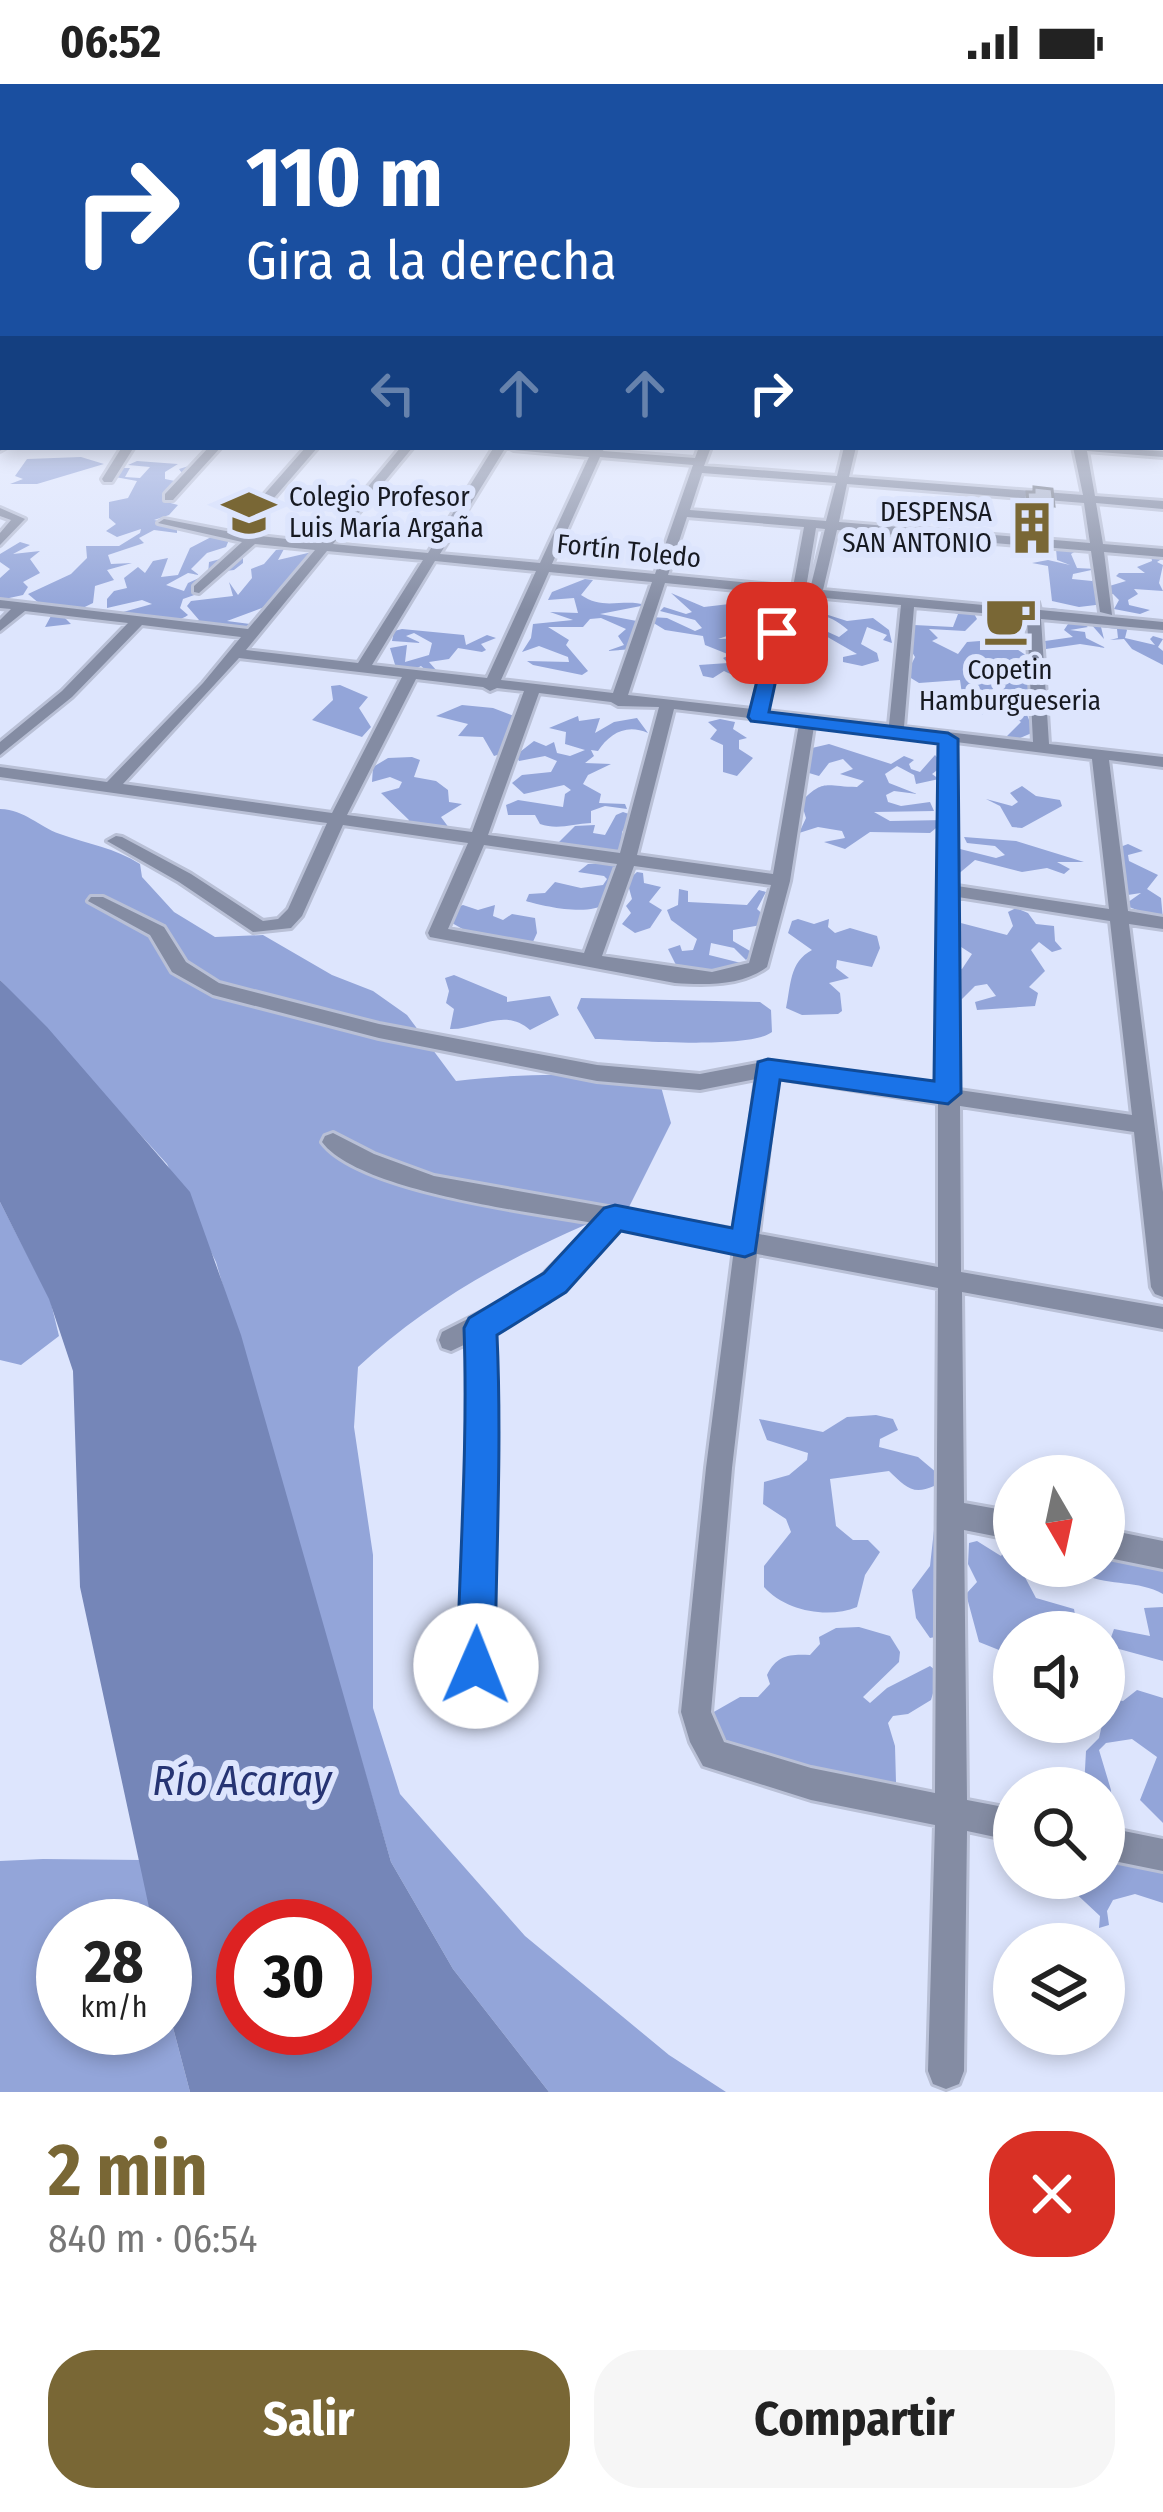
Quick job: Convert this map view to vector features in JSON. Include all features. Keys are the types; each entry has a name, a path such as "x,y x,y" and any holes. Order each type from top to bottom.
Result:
{"street":[{"path":"108,479 126,450"},
{"path":"170,497 212,450"},
{"path":"199,589 310,450"},
{"path":"110,788 235,653 405,450"},
{"path":"361,670 498,450"},
{"path":"490,686 597,450 700,459 843,481 1163,505"},
{"path":"758,717 832,525 849,450"},
{"path":"1081,450 1107,612"},
{"path":"1116,450 1163,454"},
{"path":"618,701 700,459"},
{"path":"0,512 19,519 0,541"},
{"path":"681,513 1163,553"},
{"name":"Fortín Toledo","path":"164,523 242,536 1161,621"},
{"path":"804,588 811,524"},
{"path":"161,541 179,526"},
{"name":"Fortín Toledo","path":"804,588 908,602 1107,612 1161,621"},
{"path":"896,733 908,602"},
{"path":"0,604 251,634"},
{"path":"0,627 22,606"},
{"path":"1033,609 1041,749"},
{"path":"0,750 67,694 140,620"},
{"path":"1161,621 1163,646"},
{"path":"235,653 532,692 1163,762"},
{"path":"116,841 185,878 260,928 284,924 296,912 336,820 410,676"},
{"path":"532,692 437,933 712,979 757,968 763,952 781,881 807,723"},
{"path":"591,961 627,860 667,707"},
{"path":"946,2071 951,1813 948,739"},
{"path":"1100,755 1163,1287"},
{"path":"0,772 781,881"},
{"path":"947,890 1163,923"},
{"path":"97,901 157,932 179,967 213,988 359,1026 597,1073 700,1082 768,1069 1141,1125"},
{"path":"768,1069 696,1712 714,1755 811,1784 993,1821"},
{"path":"333,1142 433,1188 1163,1318"},
{"path":"451,1340 555,1283 615,1217"},
{"path":"476,1666 479,1475 484,1435 480,1328"},
{"path":"948,1514 993,1522"},
{"path":"1125,1548 1163,1555"},
{"path":"1125,1847 1163,1855"}],"shaded area":[{"path":"81,457 104,464 37,484 10,484 23,479 15,476 27,459"},
{"path":"137,461 178,464 165,472 165,479 175,481 184,476 179,469 195,464 163,501 178,505 169,515 154,520 177,524 177,533 154,530 139,538 144,543 108,555 111,564 132,563 107,570 114,580 95,586 93,603 64,617 71,624 45,627 52,614 28,594 71,574 87,558 86,546 119,546 140,533 141,529 117,537 106,531 116,524 109,518 109,502 128,498 137,481 115,477 119,468 130,468 125,477 140,478 150,467 128,465"},
{"path":"215,535 231,535 226,547 207,553 191,569 199,575 188,573 166,585 184,591 188,583 208,574 209,562 243,553 243,563 234,570 217,572 200,593 183,599 180,608 188,615 163,621 116,614 152,604 142,600 107,608 107,599 114,591 127,588 124,578 138,567 145,573 153,561 168,558 161,577 178,575 190,548"},
{"path":"20,542 30,545 13,554 40,551 30,559 40,573 23,582 28,587 23,595 0,600 0,578 10,569 0,562 0,554"},
{"path":"284,549 278,560 312,552 314,556 267,606 227,621 250,624 263,618 252,626 196,626 199,620 187,606 191,601 233,596 229,582 238,595 252,578 251,569"},
{"path":"1056,549 1076,551 1071,554 1077,568 1096,569 1073,574 1072,579 1092,581 1096,577 1106,587 1126,581 1116,576 1119,573 1145,573 1137,567 1152,561 1151,555 1158,556 1163,558 1157,562 1163,565 1159,583 1163,591 1134,589 1138,594 1128,600 1129,605 1150,610 1140,614 1114,609 1119,600 1113,594 1107,594 1104,604 1079,607 1052,601 1048,566 1032,563 1048,560 1070,565 1057,560"},
{"path":"593,580 581,595 589,600 646,605 600,614 642,622 633,649 607,651 624,645 618,636 626,629 601,618 590,619 583,627 548,627 569,640 566,645 588,671 582,675 533,665 527,661 569,662 568,657 539,646 522,652 533,624 573,620 550,612 578,613 574,598 548,600 552,592"},
{"path":"671,593 704,607 746,602 727,610 730,618 738,618 742,631 718,639 760,638 762,663 741,679 724,671 713,678 703,676 699,665 728,663 723,658 730,655 705,645 703,636 665,630 652,622 651,617 667,618 695,631 702,628 695,620 660,611 664,607 692,612"},
{"path":"800,606 847,621 873,618 889,630 892,643 883,640 887,635 867,627 861,644 877,653 879,661 862,666 843,662 843,657 857,654 824,635 839,637 848,630 828,617 804,618"},
{"path":"1051,608 1120,618 1127,630 1125,638 1155,645 1153,636 1163,639 1158,647 1163,651 1163,665 1132,649 1124,639 1110,640 1118,638 1117,629 1101,627 1104,639 1090,623 1077,620 1088,627 1070,630 1085,632 1086,638 1106,648 1080,644 1046,649 1045,641 1073,637 1064,630 1070,621 1052,614"},
{"path":"972,610 977,619 965,631 929,629 938,638 932,641 958,654 967,642 993,640 995,645 1014,647 1027,656 1026,661 993,661 1020,669 1021,674 1002,670 997,674 1011,682 1033,684 1032,702 1016,704 1003,694 983,695 1025,710 1034,732 1011,742 1006,737 1021,722 1000,706 981,715 947,714 947,709 961,705 917,693 962,694 960,680 919,683 906,675 915,657 909,647 914,625 953,627 958,614 948,611"},
{"path":"394,631 464,635 466,645 487,635 496,638 481,644 486,650 482,652 458,648 449,659 429,662 437,671 458,676 428,672 421,666 411,671 396,668 390,648 407,645 405,662 429,655 432,643 414,633 406,636 421,643 392,641"},
{"path":"331,686 368,697 359,708 371,727 362,737 312,720 333,700"},
{"path":"462,705 493,708 517,717 507,752 494,756 483,737 458,736 468,724 436,716"},
{"path":"578,716 579,721 600,718 595,733 614,722 637,718 648,733 619,732 598,751 591,750 594,756 585,763 611,764 588,775 583,784 601,794 599,803 625,804 627,809 605,806 591,811 591,823 559,827 540,824 535,815 508,815 506,805 518,800 563,807 565,794 571,790 564,785 524,794 512,783 522,775 551,772 557,761 545,756 519,761 516,755 534,741 546,746 554,742 557,753 570,756 585,750 565,744 566,732 549,728"},
{"path":"708,722 735,722 733,729 747,738 739,740 739,749 753,758 737,776 723,772 723,745 710,739 717,730"},
{"path":"829,744 891,764 904,756 914,760 911,769 920,772 935,755 944,765 932,774 939,779 916,784 914,775 897,766 885,774 889,783 917,794 894,791 886,795 888,802 901,806 930,802 934,811 874,812 890,821 946,820 930,833 870,832 845,849 824,842 845,838 842,831 818,827 799,833 806,818 801,802 809,794 832,785 857,787 864,781 840,774 853,769 843,759 829,763 819,776 809,773 812,748"},
{"path":"388,758 420,760 414,777 436,781 448,790 449,802 462,804 441,817 452,832 406,824 409,820 381,793 399,788 402,782 390,777 372,782 373,767"},
{"path":"1022,786 1036,796 1060,800 1062,806 1022,828 1012,827 1000,806 986,799 1012,806 1018,802 1010,793"},
{"path":"0,809 140,864 142,877 174,912 215,937 263,935 332,975 373,991 407,1015 456,1081 558,1075 660,1083 671,1123 629,1207 486,1274 388,1341 358,1367 354,1427 373,1555 373,1708 400,1794 525,1936 669,2055 726,2092 549,2092 453,1969 391,1862 216,1262 167,1164 0,980"},
{"path":"616,815 632,815 622,832 621,851 614,855 555,846 575,826 595,825 593,833 605,835"},
{"path":"964,837 1016,841 1084,862 1057,862 1070,869 1064,874 1047,868 1022,872 975,860 956,876 956,848 996,858 1005,855 995,846 967,843"},
{"path":"1128,844 1143,851 1128,855 1129,861 1158,875 1147,889 1161,898 1163,920 1124,905 1141,893 1121,896 1115,849"},
{"path":"588,864 621,865 610,895 598,907 566,909 526,901 529,894 545,893 555,882 581,888 603,885 604,876 578,872"},
{"path":"643,873 644,883 661,887 649,902 662,910 650,928 635,933 622,924 631,913 626,906 632,899 627,881"},
{"path":"679,889 688,891 688,902 747,905 759,890 766,892 757,909 766,917 761,925 733,930 733,941 750,951 746,960 734,948 711,943 709,955 749,965 744,975 678,969 668,949 680,945 682,951 693,950 697,939 671,920 667,910 678,905"},
{"path":"495,905 493,916 503,920 512,914 535,918 537,933 532,944 489,944 452,923 457,907 478,910"},
{"path":"1016,908 1036,924 1054,926 1055,941 1062,949 1052,952 1039,942 1031,950 1045,971 1029,987 1038,993 1035,1006 977,1010 975,1002 996,996 987,984 975,986 961,1000 955,998 951,970 962,969 972,954 958,945 957,922 1007,935 1013,926 1008,912"},
{"path":"829,919 828,927 835,933 850,928 877,936 880,948 872,967 837,960 836,968 849,978 829,983 840,993 842,1011 838,1014 802,1015 786,1008 795,968 812,950 788,933 792,921 814,924"},
{"path":"454,975 507,997 507,1002 550,996 559,1015 530,1030 511,1020 450,1029 454,1009 446,1003 445,978"},
{"path":"581,998 760,1002 771,1010 772,1032 759,1038 715,1042 595,1039 577,1008"},
{"path":"0,1202 50,1299 59,1336 21,1365 0,1360"},
{"path":"847,1417 893,1419 898,1430 880,1439 879,1447 918,1457 937,1473 934,1486 914,1490 889,1471 830,1479 836,1526 853,1540 868,1540 880,1552 865,1575 857,1607 820,1612 783,1602 764,1587 764,1566 791,1532 786,1519 763,1504 764,1482 789,1475 807,1460 808,1453 767,1440 759,1419 823,1432"},
{"path":"935,1521 946,1523 940,1636 930,1638 916,1618 912,1590 930,1566"},
{"path":"977,1541 993,1551 993,1587 1030,1587 1036,1598 1074,1611 993,1611 993,1648 979,1642 966,1594 977,1582 968,1564 969,1543"},
{"path":"1125,1560 1163,1568 1163,1594 1125,1584"},
{"path":"1163,1607 1163,1661 1125,1651 1125,1631 1150,1636 1144,1608"},
{"path":"859,1627 890,1636 900,1652 899,1662 863,1697 870,1703 887,1688 930,1666 939,1673 931,1700 908,1714 893,1716 888,1723 895,1746 896,1782 877,1793 810,1773 804,1766 735,1771 712,1723 712,1713 740,1697 758,1697 770,1684 767,1675 779,1660 810,1655 820,1644 819,1637 836,1628"},
{"path":"1137,1690 1163,1698 1163,1823 1140,1800 1157,1757 1132,1739 1125,1740 1125,1699"},
{"path":"1094,1743 1106,1743 1099,1750 1104,1767 1085,1767 1086,1751"},
{"path":"142,1860 148,1899 36,1899 36,2055 180,2055 190,2092 0,2092 0,1861"},
{"path":"1125,1865 1163,1873 1163,1903 1135,1894 1125,1897"},
{"path":"1082,1899 1117,1899 1107,1911 1109,1923 1099,1923 1100,1916"}],"water":[{"name":"Río Acaray","path":"0,980 47,1027 190,1192 241,1335 391,1862 453,1969 549,2092 190,2092 180,2055 192,2055 192,1899 147,1899 80,1587 73,1371 49,1299 0,1202"}],"building":[{"path":"1034,487 1052,489 1054,506 1028,502 1027,492 1034,492"}],"place":[{"name":"Colegio Profesor Luis María Argaña","path":"249,513"},
{"name":"DESPENSA SAN ANTONIO","path":"1032,528"},
{"name":"Copetin Hamburgueseria","path":"1010,620"}],"route":[{"path":"476,1666 479,1475 484,1435 480,1328 555,1283 615,1217 745,1244 768,1069 948,1093 948,739 758,717 777,633"}]}
